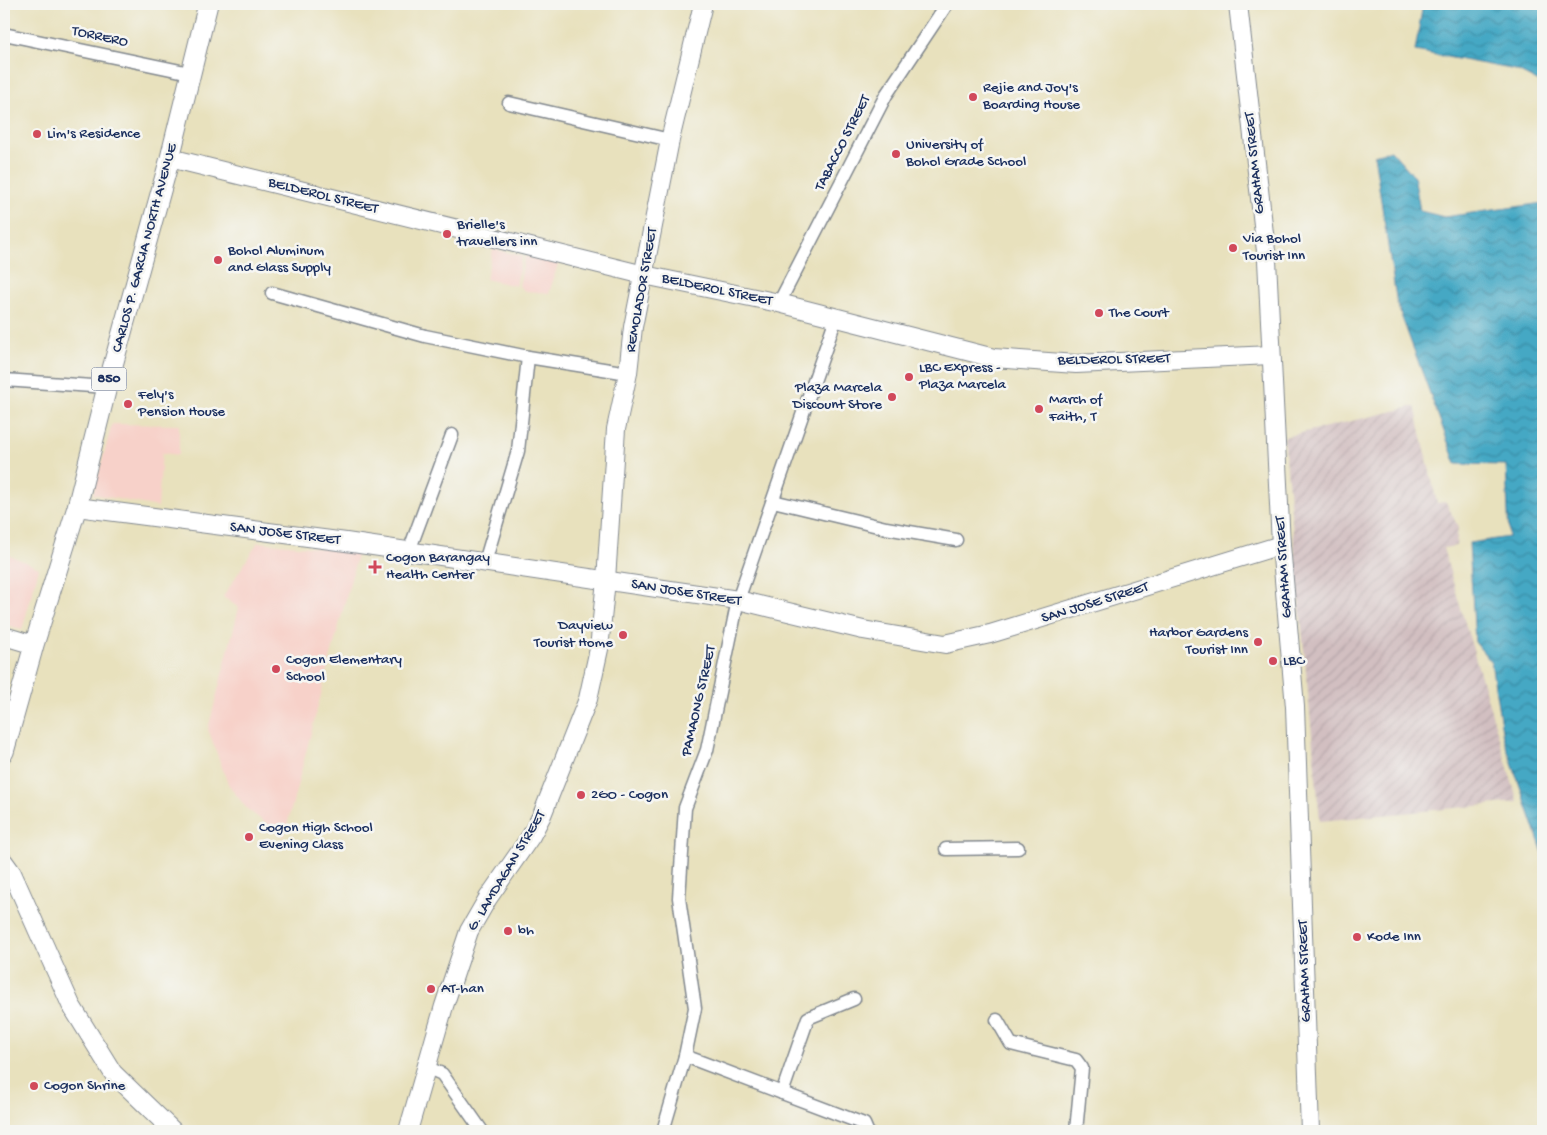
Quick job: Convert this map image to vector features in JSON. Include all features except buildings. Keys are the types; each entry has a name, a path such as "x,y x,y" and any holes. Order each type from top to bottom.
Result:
{"main road":[{"name":"CARLOS P. GARCIA NORTH AVENUE","path":"4,752 34,645 77,507 107,387 170,158 208,4"}],"street":[{"name":"REMOLADOR STREET","path":"606,580 616,429 628,373 633,327 670,140 703,4"},
{"name":"TABACCO STREET","path":"779,303 886,95 947,4"},
{"name":"GRAHAM STREET","path":"1238,4 1266,260 1281,545 1296,707 1310,1131"},
{"name":"TORRERO","path":"4,34 190,72"},
{"path":"509,102 670,140"},
{"name":"BELDEROL STREET","path":"170,158 644,275 779,303 994,358 1076,364 1271,355"},
{"path":"272,293 425,336 528,357 628,373"},
{"name":"PAMAONG STREET","path":"663,1131 685,1056 695,1008 679,898 685,808 707,750 738,600 836,318"},
{"path":"485,562 518,451 528,357"},
{"path":"4,380 107,387"},
{"path":"409,551 452,435"},
{"path":"773,502 886,528 956,540"},
{"name":"SAN JOSE STREET","path":"77,507 409,551 738,600 863,630 945,644 990,634 1281,545"},
{"name":"G. LAMDAGAN STREET","path":"408,1131 444,1006 469,931 488,898 531,836 542,815 584,711 599,649 606,580"},
{"path":"4,636 34,645"},
{"path":"946,849 1018,848"},
{"path":"4,862 12,873 72,1005 112,1073 166,1129"},
{"path":"782,1092 808,1018 854,998"},
{"path":"997,1020 1011,1044 1076,1060 1082,1068 1076,1131"},
{"path":"685,1056 864,1124 866,1131"},
{"path":"426,1067 442,1074 482,1131"}],"shaded area":[{"path":"493,249 522,256 516,286 486,279"},
{"path":"525,256 558,264 549,293 525,291 519,286"},
{"path":"1415,406 1437,503 1446,502 1458,527 1456,546 1443,548 1518,802 1320,821 1284,437"},
{"path":"112,424 179,425 179,455 162,453 158,507 93,494"},
{"name":"Cogon Elementary School","path":"258,542 358,552 284,837 247,809 228,784 208,729 239,608 223,597"},
{"path":"4,553 39,568 22,630 4,624"}],"water":[{"path":"1423,4 1543,4 1543,84 1516,70 1415,51"},
{"path":"1391,150 1414,176 1420,211 1444,217 1543,203 1543,853 1503,737 1491,662 1475,642 1469,543 1509,537 1506,465 1456,464 1397,304 1374,155"}],"place":[{"name":"Rejie and Joy's Boarding House","path":"973,97"},
{"name":"Lim's Residence","path":"37,134"},
{"name":"University of Bohol Grade School","path":"896,154"},
{"name":"Brielle's travellers inn","path":"447,234"},
{"name":"Via Bohol Tourist Inn","path":"1233,248"},
{"name":"Bohol Aluminum and Glass Supply","path":"218,260"},
{"name":"The Court","path":"1099,313"},
{"name":"LBC Express - Plaza Marcela","path":"909,377"},
{"name":"Plaza Marcela Discount Store","path":"892,397"},
{"name":"Fely's Pension House","path":"128,404"},
{"name":"March of Faith, T","path":"1039,409"},
{"name":"Cogon Barangay Health Center","path":"375,567"},
{"name":"Dayview Tourist Home","path":"623,635"},
{"name":"Harbor Gardens Tourist Inn","path":"1258,642"},
{"name":"LBC","path":"1273,661"},
{"name":"Cogon Elementary School","path":"276,669"},
{"name":"2GO - Cogon","path":"581,795"},
{"name":"Cogon High School Evening Class","path":"249,837"},
{"name":"bh","path":"508,931"},
{"name":"Kode Inn","path":"1357,937"},
{"name":"AT-han","path":"431,989"},
{"name":"Cogon Shrine","path":"34,1086"}]}
